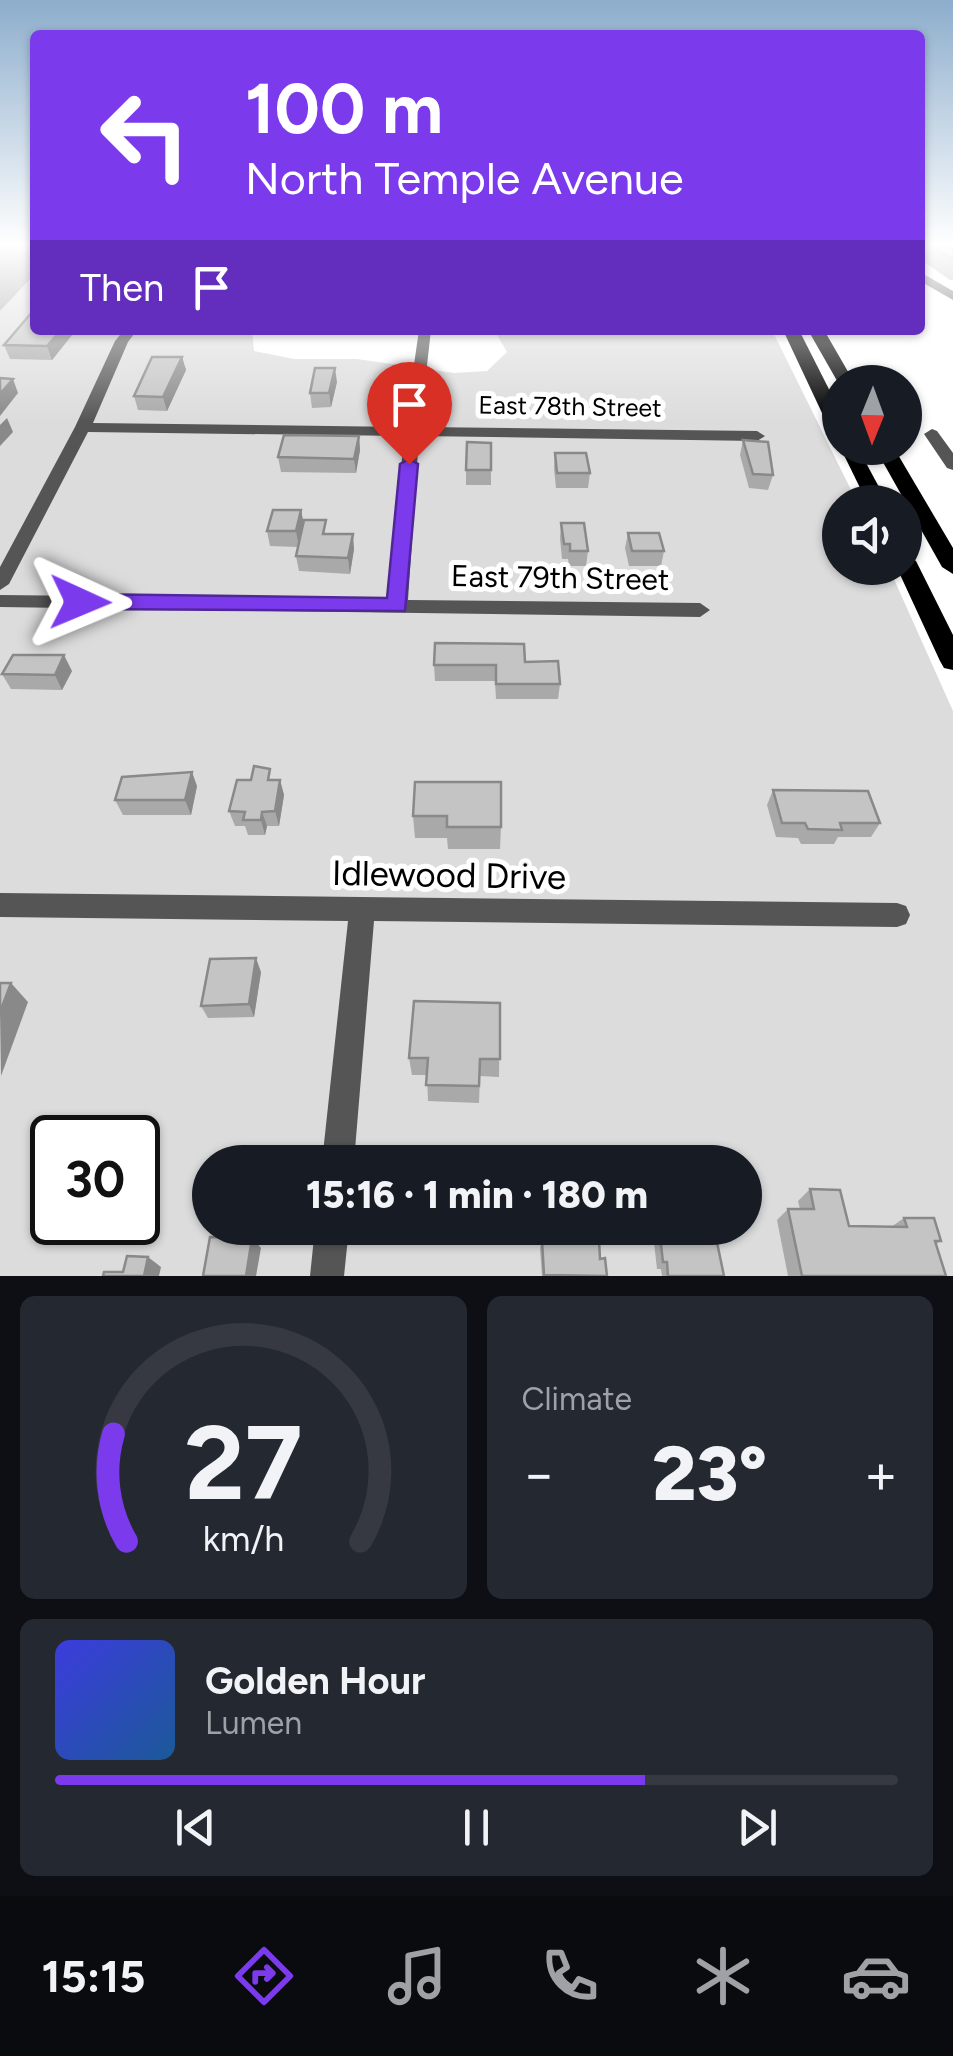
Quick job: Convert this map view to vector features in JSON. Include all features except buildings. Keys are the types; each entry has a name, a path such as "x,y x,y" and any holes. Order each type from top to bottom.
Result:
{"main road":[{"path":"792,335 822,394"},
{"path":"819,335 836,365"},
{"path":"894,465 953,566"},
{"path":"917,585 953,661"}],"street":[{"path":"0,584 128,335"},
{"path":"398,605 412,429 424,335"},
{"name":"East 78th Street","path":"83,427 756,436"},
{"path":"953,434 932,434 953,466"},
{"name":"East 79th Street","path":"0,601 700,610"},
{"name":"Idlewood Drive","path":"0,905 898,914"},
{"path":"340,1145 362,909"},
{"path":"327,1276 330,1245"}],"shaded area":[{"path":"7,304 30,304 30,335 252,335 254,351 294,359 357,359 454,373 487,371 507,352 497,335 774,335 822,431 822,465 839,465 849,485 822,485 822,585 897,585 953,711 953,1276 0,1276 0,311"}],"route":[{"path":"80,602 398,605 409,464"}]}
